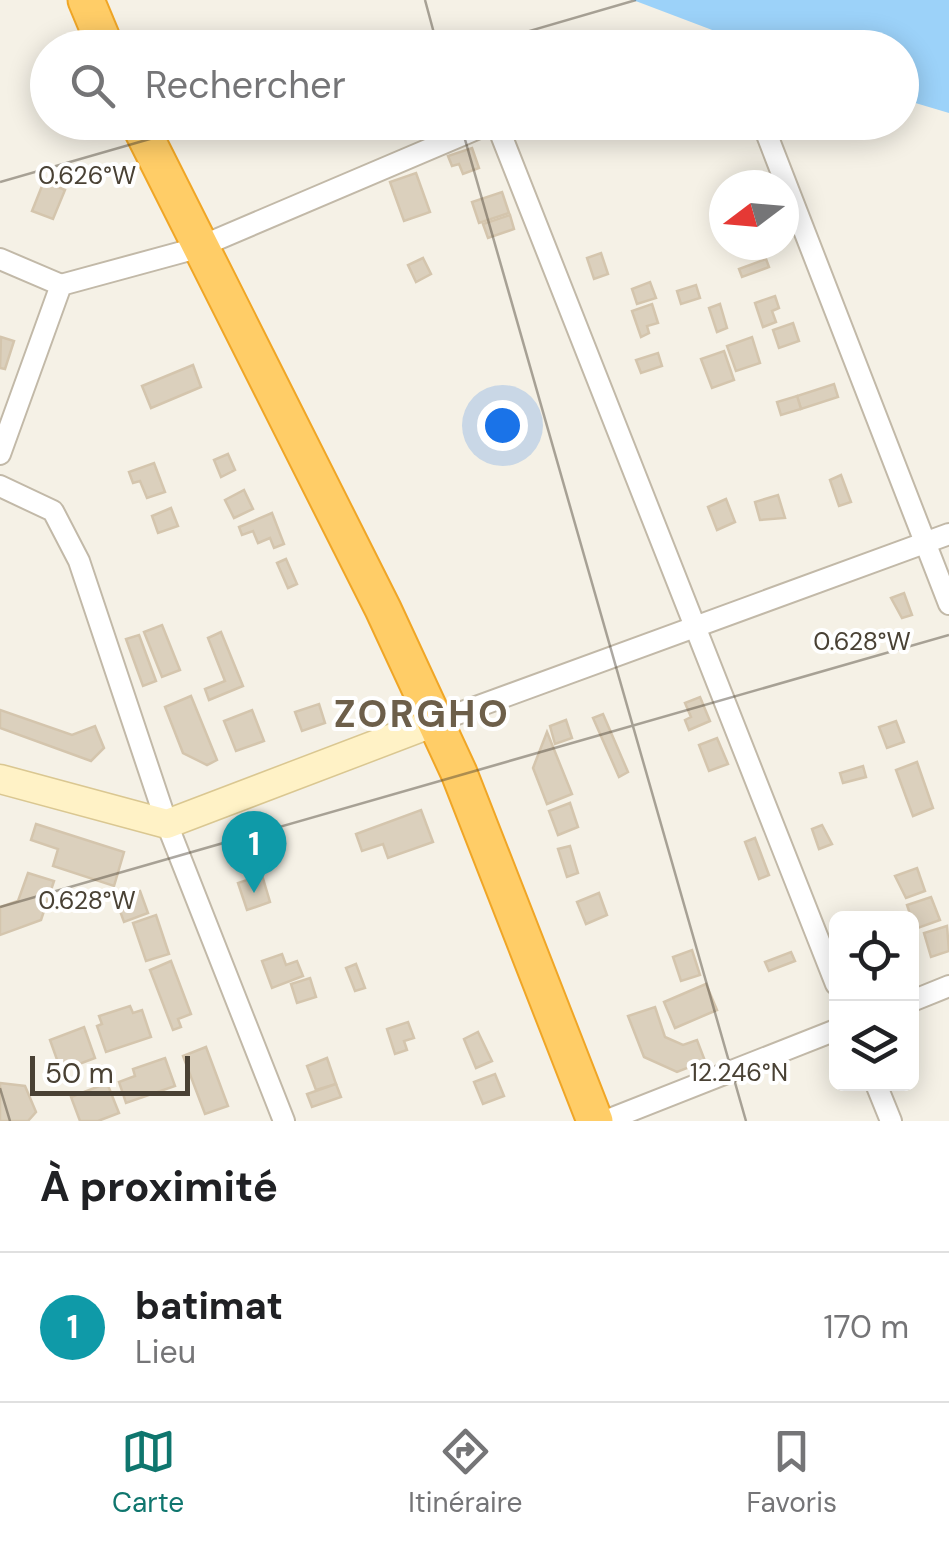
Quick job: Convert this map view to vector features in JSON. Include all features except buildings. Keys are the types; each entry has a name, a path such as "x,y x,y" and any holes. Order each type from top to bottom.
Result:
{"highway":[{"path":"86,0 98,30"},
{"path":"147,140 366,576 435,722 595,1121"}],"main road":[{"path":"0,779 167,824 435,722"}],"street":[{"path":"0,259 61,284 198,248 452,140"},
{"path":"501,140 829,966"},
{"path":"769,140 949,604"},
{"path":"0,454 61,284"},
{"path":"0,486 53,511 79,562 167,824 284,1121"},
{"path":"435,722 949,534"},
{"path":"919,998 949,986"},
{"path":"605,1121 829,1033"},
{"path":"879,1091 891,1121"}],"water":[{"path":"633,0 949,0 949,113 919,104 919,30 712,30"}],"place":[{"name":"batimat","path":"254,893"}],"district":[{"name":"ZORGHO","path":"422,714"}]}
